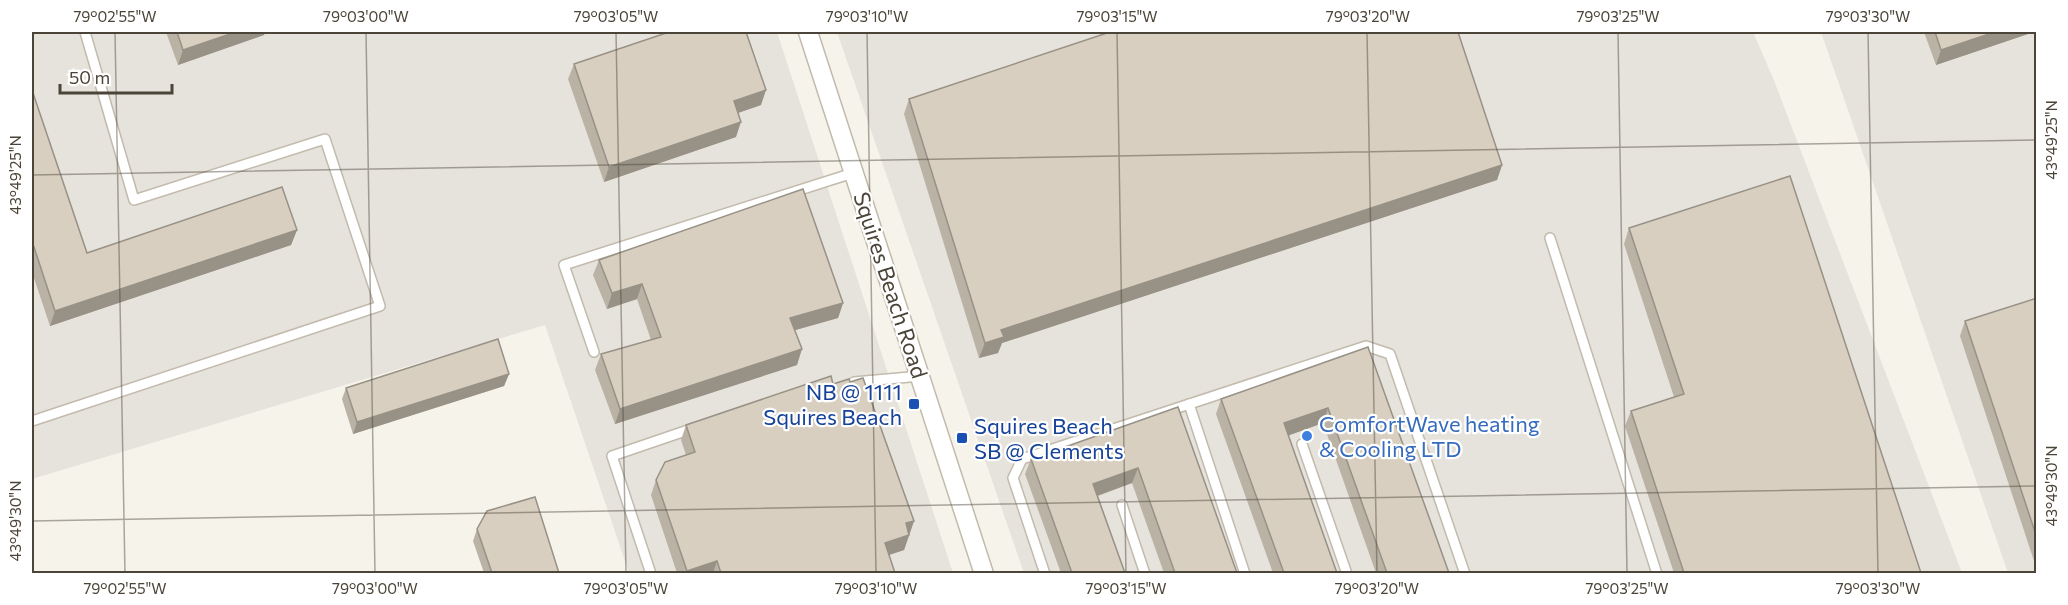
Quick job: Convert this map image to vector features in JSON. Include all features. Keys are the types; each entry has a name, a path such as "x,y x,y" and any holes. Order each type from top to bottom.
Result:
{"street":[{"name":"Squires Beach Road","path":"808,32 984,573"}],"lane":[{"path":"32,421 380,306 325,139 134,200 85,32"},
{"path":"594,352 564,265 853,173"},
{"path":"1550,238 1657,573"},
{"path":"1045,573 1013,478 1022,459 1366,346 1390,354 1465,573"},
{"path":"844,383 921,376"},
{"path":"1189,404 1245,573"},
{"path":"651,573 612,456 701,426"},
{"path":"1302,444 1347,573"},
{"path":"1122,505 1145,573"}],"shaded area":[{"path":"32,32 777,32 953,573 629,573 545,325 32,479"},
{"path":"837,32 1753,32 1773,78 1962,573 1024,573"},
{"path":"1821,32 2036,32 2036,573 2008,573"}],"building":[{"path":"177,32 236,32 183,50"},
{"path":"669,32 746,32 766,90 734,101 741,122 609,167 574,64"},
{"path":"1110,32 1458,32 1502,165 1001,330 1004,337 985,343 909,99"},
{"path":"1935,32 1995,32 1941,50"},
{"path":"32,90 87,253 282,187 297,230 55,311 32,241"},
{"path":"1790,176 1921,573 1684,573 1631,411 1684,394 1629,228"},
{"path":"803,189 843,303 790,318 802,349 620,409 601,354 661,337 642,284 612,293 599,260"},
{"path":"2037,298 2037,538 1965,321"},
{"path":"498,339 509,374 357,422 346,388"},
{"path":"1368,347 1449,573 1387,573 1328,408 1284,423 1337,573 1284,573 1221,399"},
{"path":"831,376 833,384 863,378 914,521 906,523 909,535 885,543 895,573 721,573 717,561 687,571 656,480 665,462 695,452 686,425"},
{"path":"1178,407 1237,573 1175,573 1138,468 1093,484 1125,573 1072,573 1031,459"},
{"path":"535,497 559,573 492,573 477,529 487,511"}],"place":[{"name":"NB @ 1111 Squires Beach","path":"914,404"},
{"name":"ComfortWave heating & Cooling LTD","path":"1307,436"},
{"name":"Squires Beach SB @ Clements","path":"962,438"}]}
